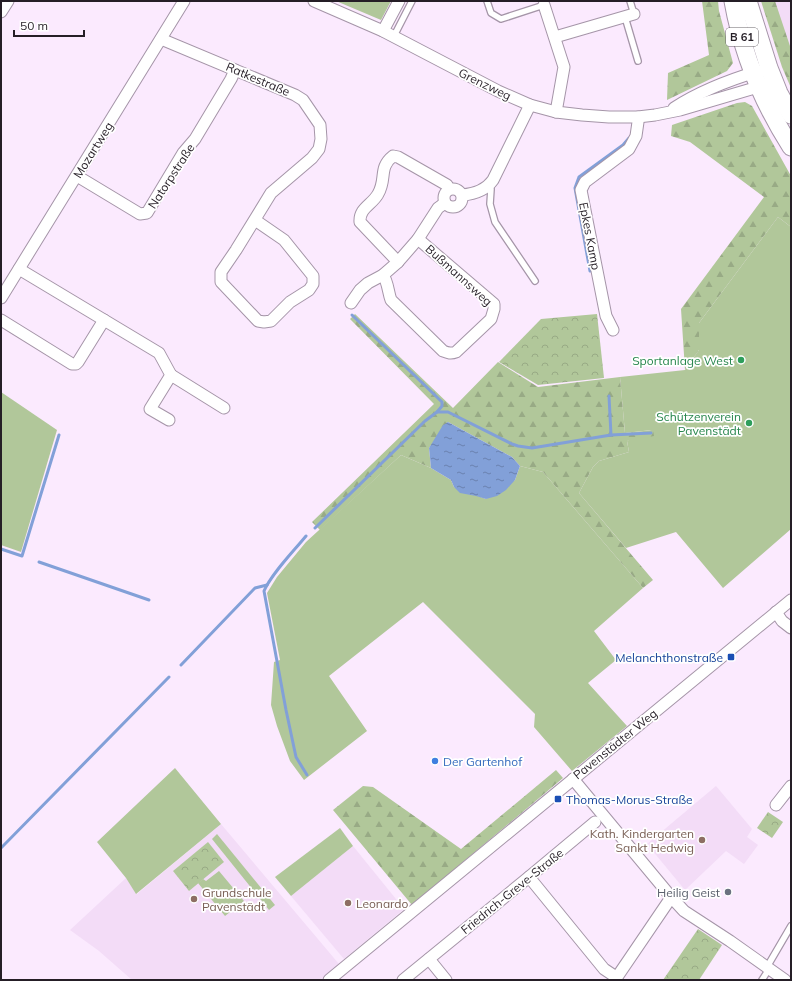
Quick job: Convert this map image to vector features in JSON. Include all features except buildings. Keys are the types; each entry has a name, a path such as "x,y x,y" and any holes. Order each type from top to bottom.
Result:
{"main road":[{"name":"B 61","path":"733,1 744,47 764,77 779,93 791,115"},
{"name":"B 61","path":"748,1 764,77 765,100 791,147"}],"street":[{"path":"1,12 8,1"},
{"name":"Mozartweg","path":"1,298 184,1"},
{"name":"Grenzweg","path":"314,1 394,36 498,91 530,105 556,112 588,116 638,117 655,115 687,108 764,77"},
{"path":"383,31 399,1"},
{"path":"544,5 564,67 556,112"},
{"path":"555,37 629,16"},
{"name":"Ratkestraße","path":"161,38 295,95 303,100 320,125 321,139 319,149 312,158 271,193 221,272 220,282 258,321 264,322 271,321 290,302 309,290 313,284 313,276 284,240 255,220"},
{"name":"Natorpstraße","path":"76,176 140,214 147,213 183,153 195,139 232,79 235,70"},
{"path":"462,195 471,195 480,191 494,180 530,105"},
{"name":"Epkes Kamp","path":"612,330 606,316 582,190 585,182 629,149 636,136 638,117"},
{"path":"398,262 360,222 361,212 379,194 382,187 384,166 387,160 393,156 398,157 447,185 449,189 457,189 462,195 462,201 457,206 451,207 445,203"},
{"name":"Bußmannsweg","path":"351,303 360,290 368,283 383,275 398,262 418,239 438,208 445,203 445,193 449,189"},
{"name":"Bußmannsweg","path":"383,275 392,300 443,351 447,353 451,354 456,352 491,319 494,304 418,239"},
{"path":"19,269 159,353 171,376 224,408"},
{"path":"1,320 72,364 76,364 104,320"},
{"path":"169,420 150,409 171,376"},
{"name":"Pavenstädter Weg","path":"329,980 791,600"},
{"path":"776,612 782,621 791,628"},
{"path":"573,779 684,911 785,980"},
{"path":"776,805 791,786"},
{"name":"Friedrich-Greve-Straße","path":"403,980 595,822"},
{"path":"529,877 604,968 616,978 672,898"},
{"path":"429,959 446,980"}],"lane":[{"path":"394,36 412,1"},
{"path":"487,1 491,13 501,19 544,5"},
{"path":"630,1 629,16 638,61"},
{"path":"488,186 491,189 490,204 495,222 535,281"},
{"path":"762,980 791,926"}],"shaded area":[{"path":"775,1 791,1 791,49 775,3"},
{"name":"Kath. Kindergarten Sankt Hedwig","path":"716,786 752,829 747,837 758,845 744,864 726,851 685,890 647,844"},
{"name":"Grundschule Pavenstädt","path":"221,824 339,964 320,980 132,980 99,951 70,930 126,878 137,894"},
{"name":"Leonardo","path":"353,846 404,909 344,959 291,896"}],"green space":[{"path":"336,1 391,1 381,20"},
{"path":"702,1 718,1 719,11 733,63 727,71 667,100 668,73 709,55"},
{"path":"761,1 775,1 791,49 791,88 782,67"},
{"path":"745,102 752,106 791,176 791,227 778,217 699,323 699,350 685,370 681,309 764,197 690,142 671,136 672,125 737,103"},
{"path":"778,217 791,227 791,529 723,588 676,532 626,548 579,493 593,467 599,461 629,452 627,441 652,430 625,433 620,377 685,370 699,350 699,323"},
{"path":"355,314 453,408 498,362 538,387 620,377 625,433 653,430 654,436 627,441 629,452 599,461 593,467 579,493 653,580 643,588 543,472 520,466 512,457 448,422 429,448 431,468 401,455 320,530 312,522 434,404 350,319"},
{"path":"597,314 604,378 538,385 499,362 541,319"},
{"path":"1,392 57,430 21,552 1,545"},
{"path":"401,455 431,468 451,480 454,487 486,499 515,480 520,466 543,472 643,588 594,631 616,660 588,683 627,726 572,771 534,727 535,714 423,602 329,676 367,731 304,780 290,761 271,705 274,662 280,660 267,593 277,577 306,542"},
{"path":"175,768 221,824 136,894 126,878 97,842"},
{"path":"556,770 563,778 412,905 333,810 363,786 373,787 461,849"},
{"path":"768,812 783,822 772,838 757,828"},
{"path":"340,828 353,846 291,896 275,877"},
{"path":"217,834 275,905 269,910 212,839"},
{"path":"208,842 224,862 189,891 173,871"},
{"path":"219,871 244,901 225,916 198,883 203,879 206,881"},
{"path":"698,929 722,945 699,980 663,980"}],"water":[{"path":"448,422 512,457 520,466 515,480 506,490 497,496 486,499 460,493 454,487 451,480 431,468 429,448 443,425"}],"waterway":[{"path":"590,271 575,188 579,177 623,145 629,138"},
{"path":"352,315 442,402 442,406 437,412"},
{"path":"609,396 611,435"},
{"path":"315,528 425,421 437,412 448,412 512,444 532,448 611,435 651,433"},
{"path":"1,549 22,556 59,435"},
{"path":"306,536 277,570 264,591 296,757 307,775"},
{"path":"39,562 149,600"},
{"path":"181,665 255,588 267,585"},
{"path":"1,848 169,677"}],"place":[{"name":"Sportanlage West","path":"741,360"},
{"name":"Schützenverein Pavenstädt","path":"749,423"},
{"name":"Melanchthonstraße","path":"731,657"},
{"name":"Der Gartenhof","path":"435,761"},
{"name":"Thomas-Morus-Straße","path":"558,799"},
{"name":"Kath. Kindergarten Sankt Hedwig","path":"702,840"},
{"name":"Heilig Geist","path":"728,892"},
{"name":"Grundschule Pavenstädt","path":"194,899"},
{"name":"Leonardo","path":"348,903"}]}
